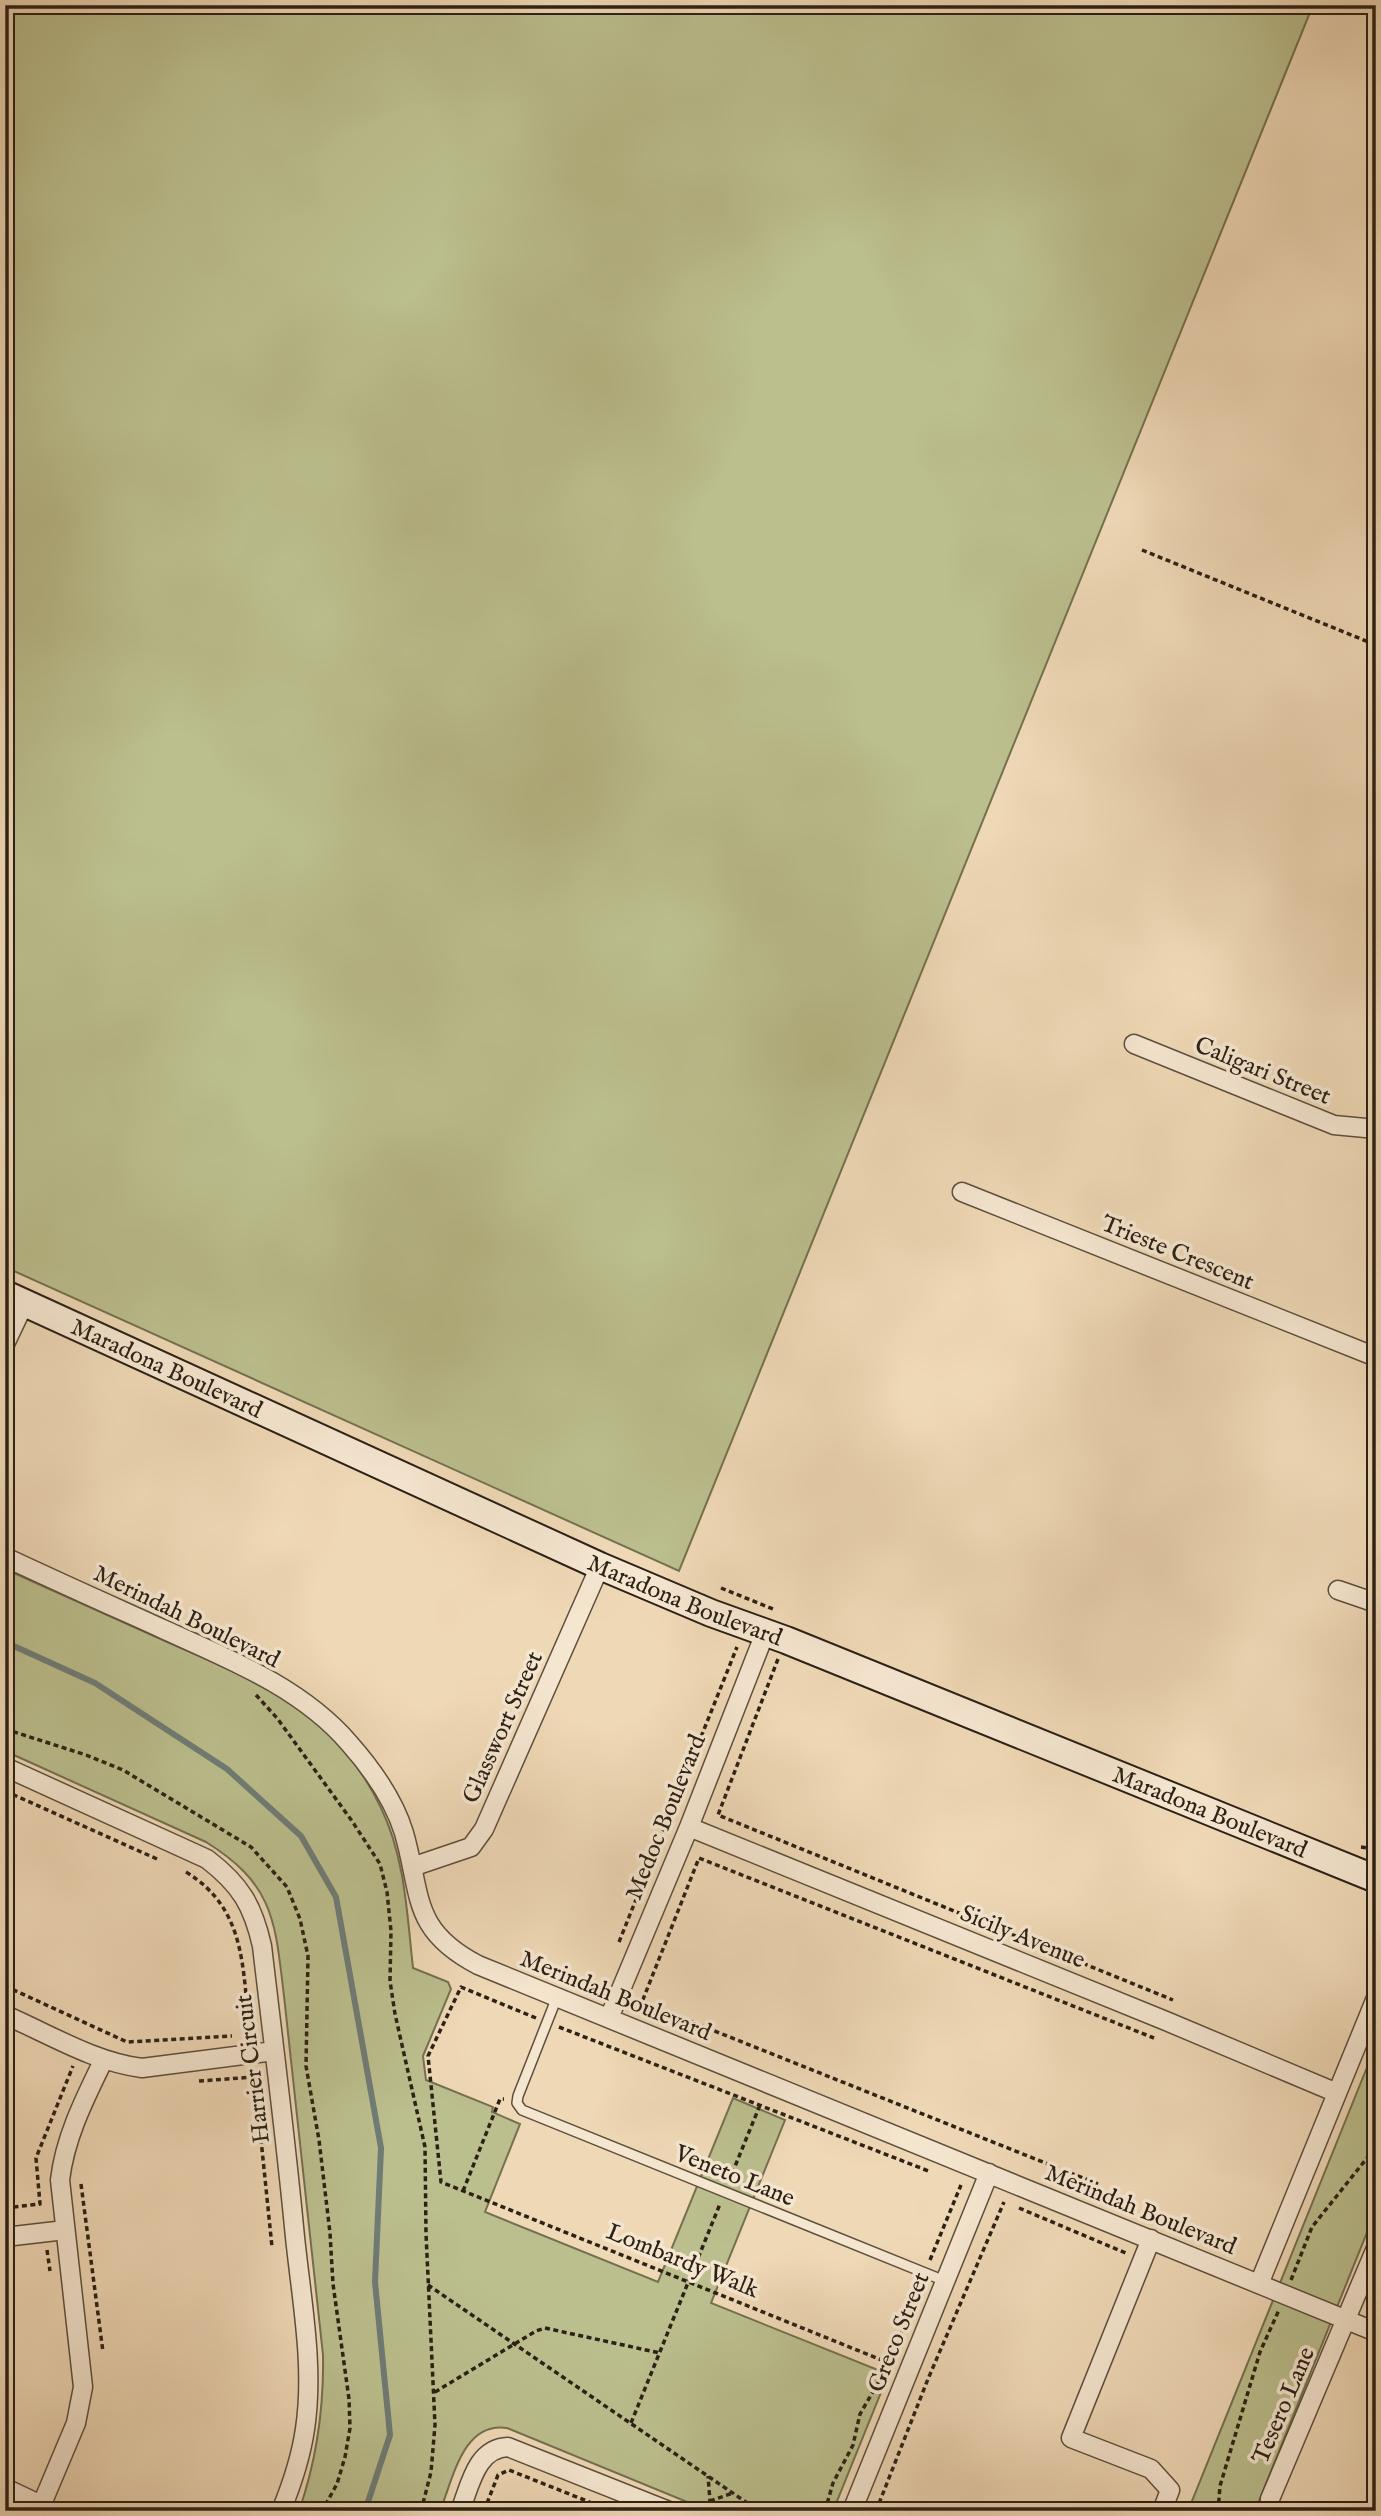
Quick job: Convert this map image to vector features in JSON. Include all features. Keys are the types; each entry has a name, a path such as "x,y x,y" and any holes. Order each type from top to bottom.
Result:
{"street":[{"name":"Caligari Street","path":"1134,1044 1334,1125 1376,1129"},
{"name":"Trieste Crescent","path":"962,1192 1376,1357"},
{"path":"5,1344 15,1298"},
{"name":"Maradona Boulevard","path":"15,1298 600,1566 1376,1879"},
{"name":"Merindah Boulevard","path":"5,1557 230,1660 282,1689 319,1714 347,1740 373,1772 404,1832 420,1904 433,1931 444,1945 478,1965 1376,2332"},
{"name":"Glasswort Street","path":"412,1867 471,1847 484,1829 600,1566"},
{"path":"1338,1590 1376,1603"},
{"name":"Medoc Boulevard","path":"609,2018 689,1827 765,1633"},
{"name":"Harrier Circuit","path":"5,1767 196,1853 227,1874 244,1895 256,1919 262,1946 297,2259 308,2397 299,2459 281,2511"},
{"name":"Sicily Avenue","path":"689,1827 1337,2093"},
{"path":"1259,2284 1376,1998"},
{"path":"5,2015 104,2059 142,2068 274,2051"},
{"path":"5,2488 40,2508 76,2423 83,2387 60,2180 64,2151 104,2059"},
{"name":"Greco Street","path":"852,2511 989,2173"},
{"path":"5,2237 65,2230"},
{"path":"1151,2239 1071,2438 1151,2469 1170,2490 1162,2511"},
{"name":"Tesero Lane","path":"1269,2511 1270,2499 1376,2248"},
{"path":"460,2511 478,2466 486,2454 497,2447 508,2447 669,2511"}],"lane":[{"path":"517,2100 557,1997"},
{"name":"Veneto Lane","path":"517,2100 522,2110 945,2281"}],"path":[{"path":"1142,550 1376,645"},
{"path":"615,1951 765,1633"},
{"path":"765,1633 718,1815 1173,2000"},
{"path":"255,1694 277,1718 352,1821 380,1864 387,1892 391,1931 390,1981 425,2147 428,2285 435,2392 431,2472 421,2511"},
{"path":"5,1791 163,1861"},
{"path":"1098,2185 642,2002 689,1882 699,1858 1156,2039"},
{"path":"176,1867 188,1872 214,1892 234,1924 239,1943 250,2035"},
{"path":"5,1986 127,2042 237,2036"},
{"name":"Lombardy Walk","path":"548,2023 461,1987 428,2056 441,2182 889,2363 860,2414 853,2445 833,2483 825,2511"},
{"path":"548,2023 939,2175"},
{"path":"5,2208 40,2204 36,2158 74,2063"},
{"path":"255,2077 272,2247"},
{"path":"463,2191 500,2099 517,2100"},
{"path":"631,2423 760,2105"},
{"path":"1218,2511 1220,2486 1260,2352 1312,2227 1376,2143"},
{"path":"80,2177 103,2352"},
{"path":"876,2511 928,2379 1004,2202 950,2180"},
{"path":"1016,2207 1142,2261"},
{"path":"47,2247 50,2272"},
{"path":"428,2285 759,2511"},
{"path":"435,2392 536,2331 554,2329 660,2353"},
{"path":"484,2511 498,2475 509,2470 612,2511"},
{"path":"705,2511 710,2501 708,2476"},
{"path":"710,2501 733,2493"}],"green space":[{"path":"5,5 1313,5 679,1571 5,1267"},
{"path":"5,1569 262,1686 317,1723 341,1746 362,1774 381,1808 395,1846 404,1886 413,1968 448,1982 451,1989 423,2056 426,2080 493,2107 492,2112 520,2124 485,2212 658,2282 733,2098 785,2120 711,2303 883,2372 886,2380 833,2511 709,2511 507,2428 492,2428 470,2443 462,2455 440,2511 299,2511 318,2434 323,2355 274,1926 259,1890 229,1858 206,1842 5,1751"},
{"path":"1376,2045 1376,2210 1255,2511 1188,2511"}],"waterway":[{"path":"5,1642 95,1683 227,1769 301,1836 336,1897 381,2148 375,2282 390,2435 365,2511"}]}
